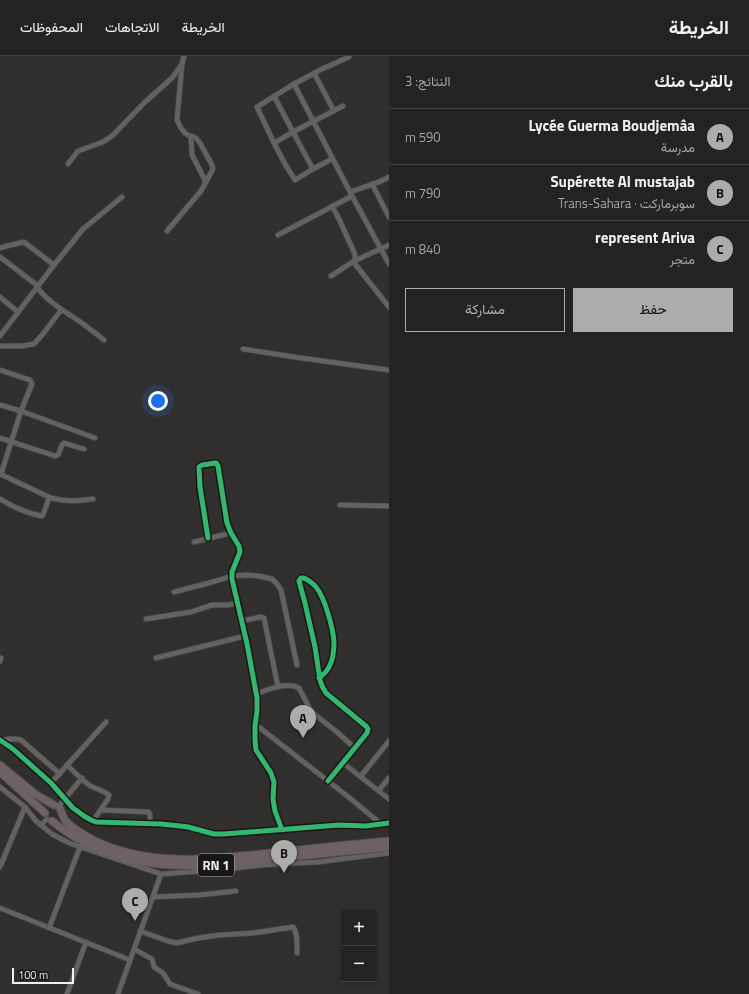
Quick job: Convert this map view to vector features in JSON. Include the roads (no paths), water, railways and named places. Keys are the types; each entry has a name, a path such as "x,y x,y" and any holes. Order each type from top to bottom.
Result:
{"highway":[{"name":"RN 1","path":"0,764 30,790 57,807 65,820 76,830 102,844 135,855 174,860 214,859 389,841"},
{"name":"RN 1","path":"0,772 48,818 70,834 109,853 142,862 167,866 213,865 389,847"},
{"path":"48,807 57,807 61,814 59,819 48,818 48,807"}],"street":[{"path":"167,231 201,191 212,171 212,166 208,156 200,143 196,138 183,131 177,120 184,56"},
{"path":"332,159 296,180 294,179 274,143 257,107 314,73 349,57"},
{"path":"68,164 78,151 110,138 144,103 167,83 182,64"},
{"path":"314,73 334,111"},
{"path":"294,84 332,159 389,264"},
{"path":"274,96 313,169"},
{"path":"274,143 343,106"},
{"path":"191,136 192,155 206,182"},
{"path":"278,235 351,194 389,176"},
{"path":"372,184 389,217"},
{"path":"0,334 83,229 122,197"},
{"path":"332,206 354,252 355,264 389,307"},
{"path":"0,248 24,242 54,265"},
{"path":"330,276 354,261 389,245"},
{"path":"0,257 37,287 41,293 61,310 104,340"},
{"path":"0,297 18,312"},
{"path":"0,346 22,346 34,344 61,310"},
{"path":"243,349 389,370"},
{"path":"0,370 31,380 32,384 21,411 1,474 49,498 74,501 93,499"},
{"path":"0,405 21,411 95,438"},
{"path":"0,438 55,456 58,455 64,443 84,449"},
{"path":"208,538 200,487 199,467 202,465 216,463 218,466 227,523 239,546 240,552 232,572 232,576 256,693 256,750 271,773 274,782 273,799 275,812 282,830"},
{"path":"0,499 28,512 41,516 43,515 49,498"},
{"path":"340,505 389,506"},
{"path":"194,542 231,532"},
{"path":"174,592 232,576 246,575 272,579 281,590 297,665"},
{"path":"319,678 324,674 332,661 334,642 328,613 323,598 313,584 304,578 301,578 299,581 311,629 319,678 322,686 326,693 368,729 328,782"},
{"path":"146,619 191,612 212,605 228,605 237,603"},
{"path":"241,620 261,617 264,618 278,687"},
{"path":"156,658 245,636"},
{"path":"256,693 278,687 295,686 299,688 314,714 355,748"},
{"path":"51,783 106,722"},
{"path":"256,724 381,824"},
{"path":"0,740 21,740 60,774"},
{"path":"0,740 13,749 51,783 73,808 96,822 161,824 188,827 214,834 339,825 366,826 389,823"},
{"path":"361,776 389,741"},
{"path":"343,763 389,799"},
{"path":"67,765 89,784 109,795 108,799 93,821"},
{"path":"57,807 82,778"},
{"path":"379,790 389,778"},
{"path":"0,787 25,807 41,825 52,834 69,843 161,874 218,870 263,864 318,862 389,853"},
{"path":"1,863 25,807"},
{"path":"100,810 149,812 150,824"},
{"path":"41,825 48,818"},
{"path":"49,928 80,847"},
{"path":"118,994 161,874"},
{"path":"153,897 199,895 236,890"},
{"path":"0,908 130,960"},
{"path":"140,931 177,943 198,938 253,933 293,927 296,934 298,953"},
{"path":"67,994 86,942"},
{"path":"134,949 152,959 154,967 163,973 170,984 198,994"}],"place":[{"name":"Lycée Guerma Boudjemâa","path":"303,738"},
{"name":"Supérette Al mustajab","path":"284,873"},
{"name":"represent Ariva","path":"135,921"}]}
